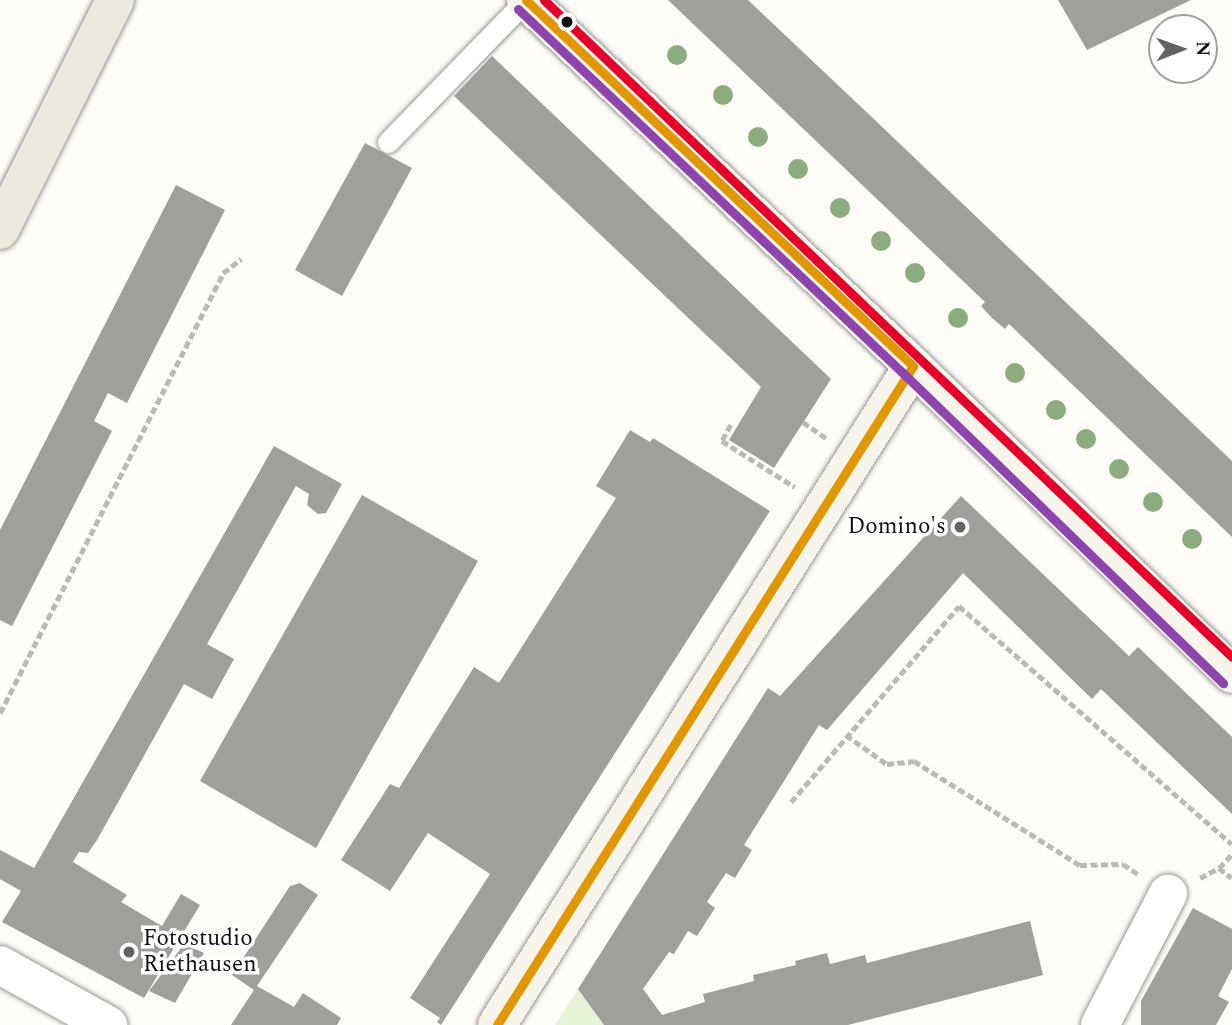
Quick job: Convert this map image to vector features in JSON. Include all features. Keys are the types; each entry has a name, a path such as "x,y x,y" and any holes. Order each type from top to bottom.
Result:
{"main road":[{"path":"0,230 114,0"}],"street":[{"path":"526,0 913,366 1232,674"},
{"path":"498,1025 913,366"},
{"path":"1100,1025 1168,894"},
{"path":"0,965 108,1025"}],"lane":[{"path":"388,142 526,0"}],"path":[{"path":"0,713 223,273 241,259"},
{"path":"731,425 722,441 803,491"},
{"path":"791,802 959,606 1232,844"},
{"path":"846,735 887,764 914,761 1080,865 1123,864 1168,894"},
{"path":"1219,868 1232,878"}],"green space":[{"path":"578,989 604,1025 555,1025"}],"building":[{"path":"668,0 748,0 877,122 1232,461 1232,537 1009,324 1005,329 992,318 981,306 985,302"},
{"path":"1058,0 1191,0 1162,14 1148,14 1148,21 1087,50"},
{"path":"492,56 831,379 774,468 729,440 761,387 454,96"},
{"path":"365,143 412,168 342,296 295,270"},
{"path":"176,185 225,210 127,403 108,393 94,421 112,431 12,626 0,620 0,530"},
{"path":"630,430 650,442 653,438 770,511 441,1025 437,1022 440,1018 410,998 490,874 428,833 390,891 341,860 390,784 399,788 474,667 499,683 616,498 596,486"},
{"path":"274,446 342,484 326,513 318,514 307,505 309,494 296,486 207,644 234,659 212,699 184,684 97,840 88,853 79,852 73,862 127,895 121,902 162,926 181,894 200,905 144,998 2,922 21,891 0,879 0,850 34,868"},
{"path":"362,495 478,561 316,848 200,781"},
{"path":"961,496 1129,656 1138,647 1232,737 1232,814 1101,689 1092,699 963,573 827,730 819,725 744,845 752,850 735,878 726,873 707,902 715,908 697,936 688,931 674,954 669,952 643,989 662,1015 705,1002 703,994 754,981 753,975 796,965 795,961 827,953 830,964 865,955 867,963 1030,921 1043,975 848,1025 604,1025 578,989 768,688 780,696"},
{"path":"300,883 318,895 257,986 294,1007 303,993 341,1018 337,1025 231,1025 254,990 232,975 290,886"},
{"path":"1193,908 1232,929 1232,969 1218,996 1229,1002 1216,1025 1141,1025 1141,1001"},
{"path":"184,944 204,953 175,1003 149,991"}],"transit line":[{"path":"526,0 913,366"},
{"path":"544,0 1232,657"},
{"path":"518,9 905,375 1223,683"},
{"path":"497,1025 913,366"}],"place":[{"name":"Domino's","path":"960,527"},
{"name":"Fotostudio Riethausen","path":"129,952"}]}
